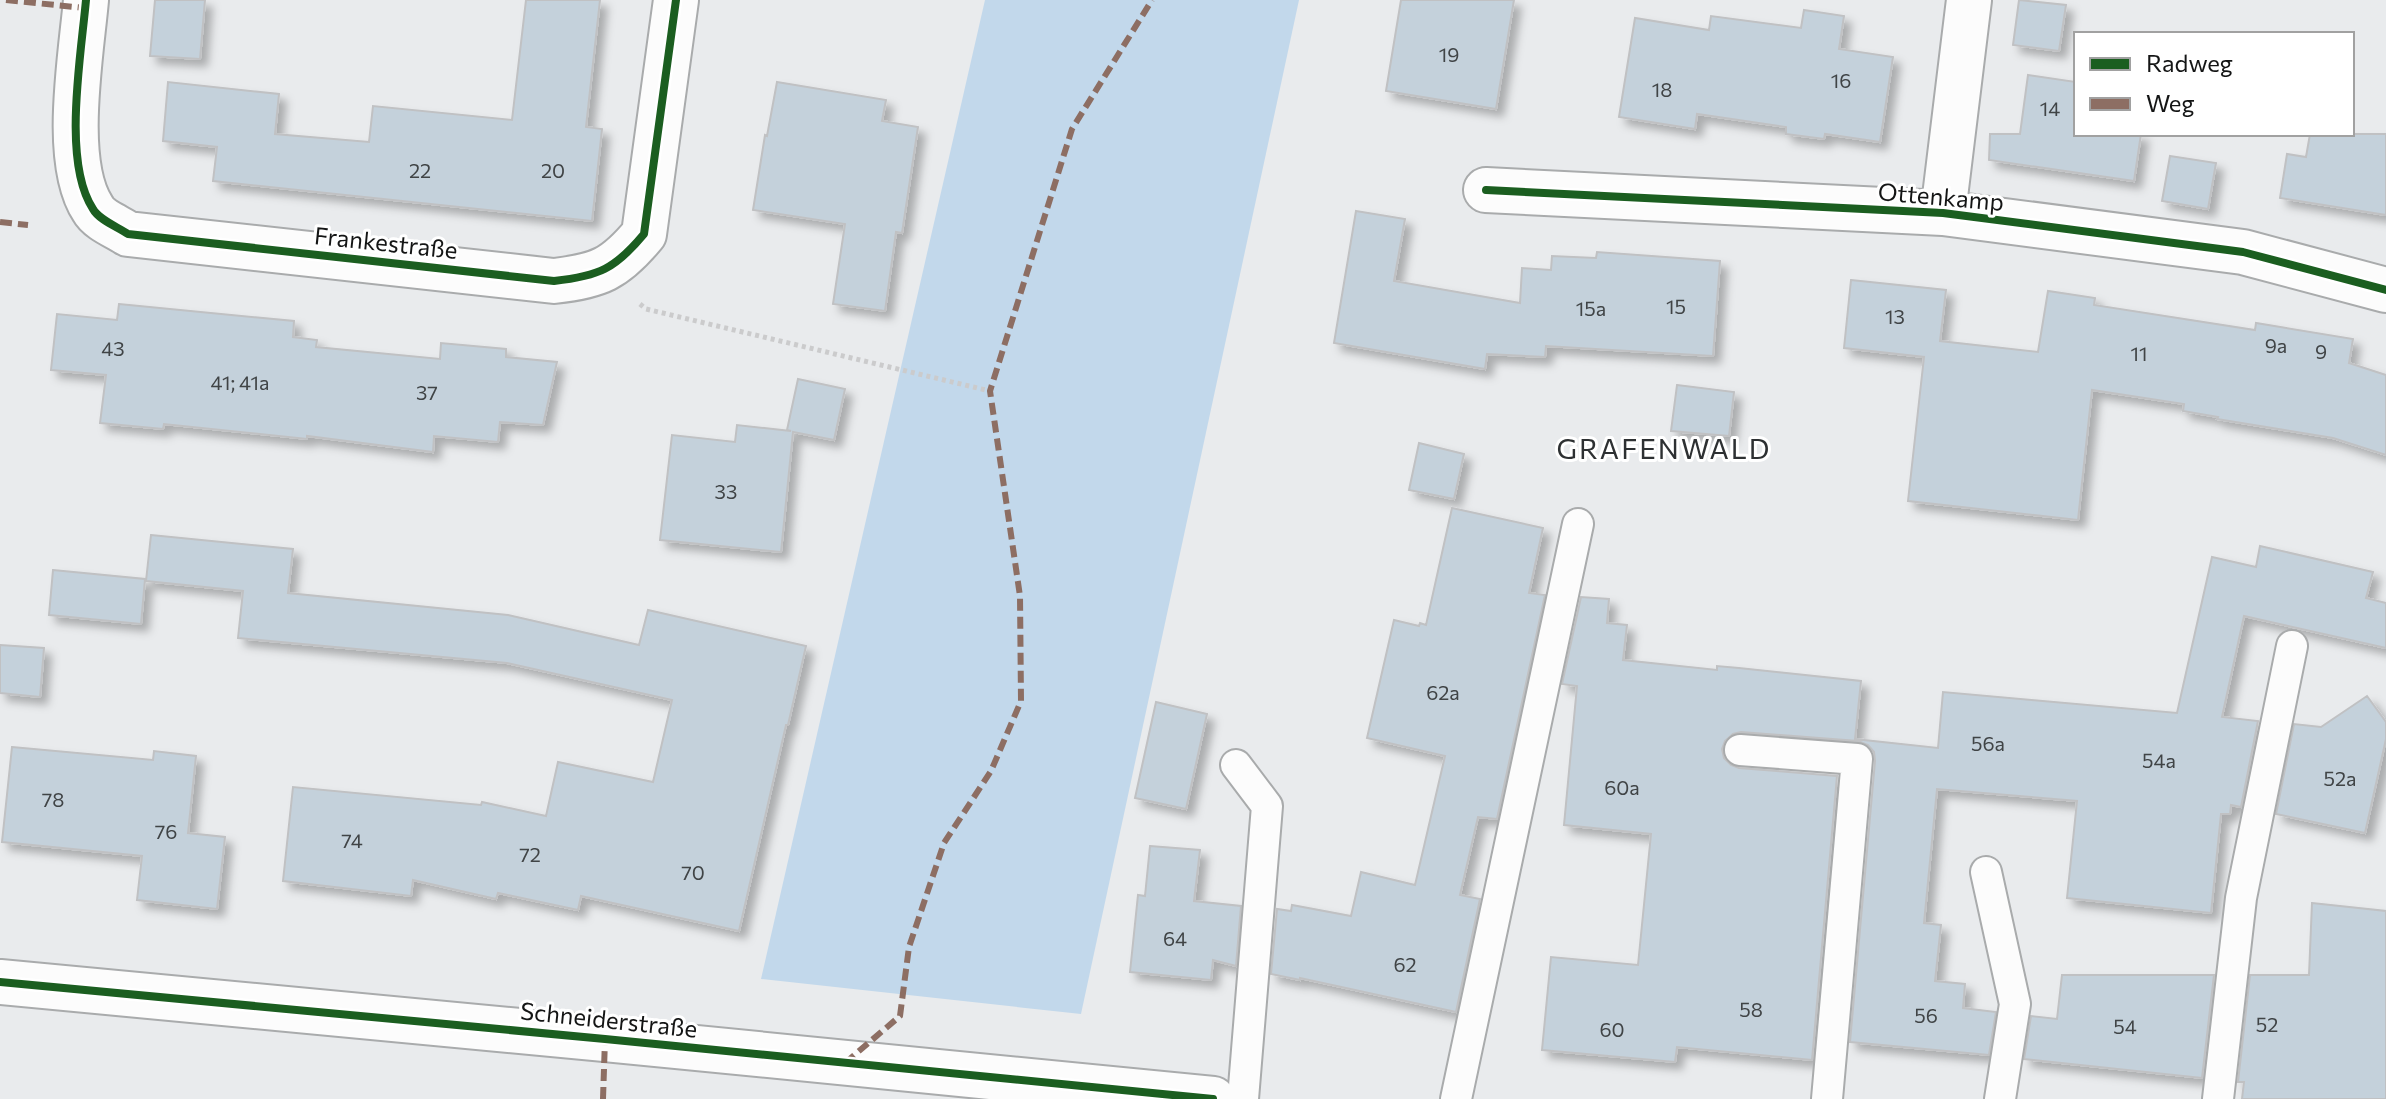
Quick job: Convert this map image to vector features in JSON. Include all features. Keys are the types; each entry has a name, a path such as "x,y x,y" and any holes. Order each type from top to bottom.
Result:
{"street":[{"name":"Frankestraße","path":"86,0 75,133 81,184 94,212 128,234 554,281 604,271 627,256 644,234 676,0"},
{"name":"Ottenkamp","path":"1943,213 1969,0"},
{"name":"Ottenkamp","path":"1486,190 1943,213 2243,252 2386,290"},
{"name":"Schneiderstraße","path":"0,982 590,1037 1133,1095 1213,1099"}],"lane":[{"path":"1456,1099 1578,524"},
{"path":"2218,1099 2241,898 2292,646"},
{"path":"1740,750 1857,759 1827,1099"},
{"path":"1236,765 1267,806 1243,1099"},
{"path":"1986,872 2015,1004 2000,1099"}],"path":[{"path":"604,271 646,309 990,391"}],"shaded area":[{"path":"985,0 1299,0 1081,1014 761,979"}],"building":[{"path":"155,0 205,0 200,59 150,56"},
{"path":"526,0 600,0 586,127 602,129 592,221 213,181 217,147 163,141 168,82 279,94 275,134 369,142 373,106 512,120"},
{"path":"1401,0 1514,0 1496,109 1386,91"},
{"path":"2019,0 2066,5 2059,51 2013,45"},
{"path":"1804,10 1844,16 1839,49 1893,57 1880,142 1825,134 1824,139 1786,134 1786,127 1697,114 1695,129 1619,117 1635,18 1709,30 1711,16 1801,28"},
{"path":"2028,75 2074,82 2074,136 2141,136 2134,181 1989,160 1990,134 2020,134"},
{"path":"777,82 886,100 882,121 918,127 902,233 896,232 885,311 833,304 845,224 753,210"},
{"path":"2386,134 2386,215 2280,198 2287,154 2306,157 2310,136"},
{"path":"2170,156 2216,163 2208,209 2162,201"},
{"path":"1356,211 1405,219 1394,281 1520,303 1522,268 1551,270 1552,256 1596,258 1597,252 1720,261 1713,356 1546,346 1545,357 1487,354 1485,369 1334,343"},
{"path":"1851,280 1946,290 1940,341 2038,352 2048,291 2095,298 2094,305 2255,330 2256,323 2353,339 2349,363 2386,375 2386,455 2333,438 2183,411 2184,404 2092,390 2078,520 1908,501 1924,357 1844,348"},
{"path":"119,304 294,321 293,337 317,340 316,347 440,359 441,343 506,349 506,357 557,362 543,425 500,422 498,442 434,436 433,452 307,436 307,439 164,424 163,429 100,423 106,375 51,370 57,314 117,320"},
{"path":"798,379 845,389 834,440 793,432 781,552 660,540 672,435 735,442 737,425 791,431 787,430"},
{"path":"1677,385 1734,392 1729,436 1671,431"},
{"path":"1419,443 1464,454 1454,499 1409,490"},
{"path":"1452,508 1543,528 1529,593 1545,595 1497,819 1478,817 1460,895 1480,899 1456,1012 1271,974 1277,909 1291,911 1292,905 1351,916 1361,872 1415,885 1445,756 1367,738 1394,620 1426,625"},
{"path":"151,535 293,549 288,593 508,615 639,645 648,610 806,646 739,931 581,896 578,910 498,893 496,899 413,880 411,896 283,881 293,787 481,805 482,802 546,816 558,762 653,782 672,700 507,663 238,638 243,591 146,581"},
{"path":"2260,546 2373,572 2366,598 2386,603 2386,648 2244,616 2222,717 2258,721 2241,807 2231,805 2230,814 2221,814 2211,913 2067,898 2077,801 1937,789 1924,923 1941,925 1935,981 1965,984 1963,1008 1996,1012 1989,1055 1850,1042 1874,752 1858,741 1741,732 1725,741 1722,749 1724,758 1731,765 1837,776 1812,1060 1677,1047 1675,1062 1542,1050 1551,957 1638,965 1651,834 1564,825 1577,686 1562,684 1581,597 1609,599 1607,623 1627,625 1623,660 1861,681 1855,739 1938,748 1943,692 2177,713 2212,557 2256,567"},
{"path":"53,570 145,579 141,624 49,615"},
{"path":"0,645 44,648 40,697 0,693"},
{"path":"2367,696 2386,722 2386,739 2365,833 2276,814 2294,724 2321,727"},
{"path":"1156,702 1207,714 1186,809 1135,798"},
{"path":"12,747 153,760 154,751 196,756 188,833 225,837 217,909 137,900 142,856 2,842"},
{"path":"1150,846 1200,850 1194,901 1241,906 1236,966 1213,960 1211,980 1130,972 1138,895 1145,896"},
{"path":"2312,903 2386,911 2386,1099 2242,1099 2244,1082 2238,1082 2250,975 2309,975"},
{"path":"2062,975 2214,975 2202,1078 2024,1059 2031,1016 2057,1019"}],"marked path":[{"path":"6,0 85,8"},
{"path":"845,1063 900,1016 909,947 944,843 991,771 1021,701 1020,596 990,391 1072,129 1152,0"},
{"path":"0,222 28,225"},
{"path":"603,1099 605,1039"}],"cycle path":[{"path":"86,0 76,108 78,164 93,209 109,223 128,234 554,281 605,269 644,234 676,0"},
{"path":"1486,190 1943,213 2243,252 2386,290"},
{"path":"0,982 1213,1099"}],"district":[{"name":"GRAFENWALD","path":"1664,448"}]}
